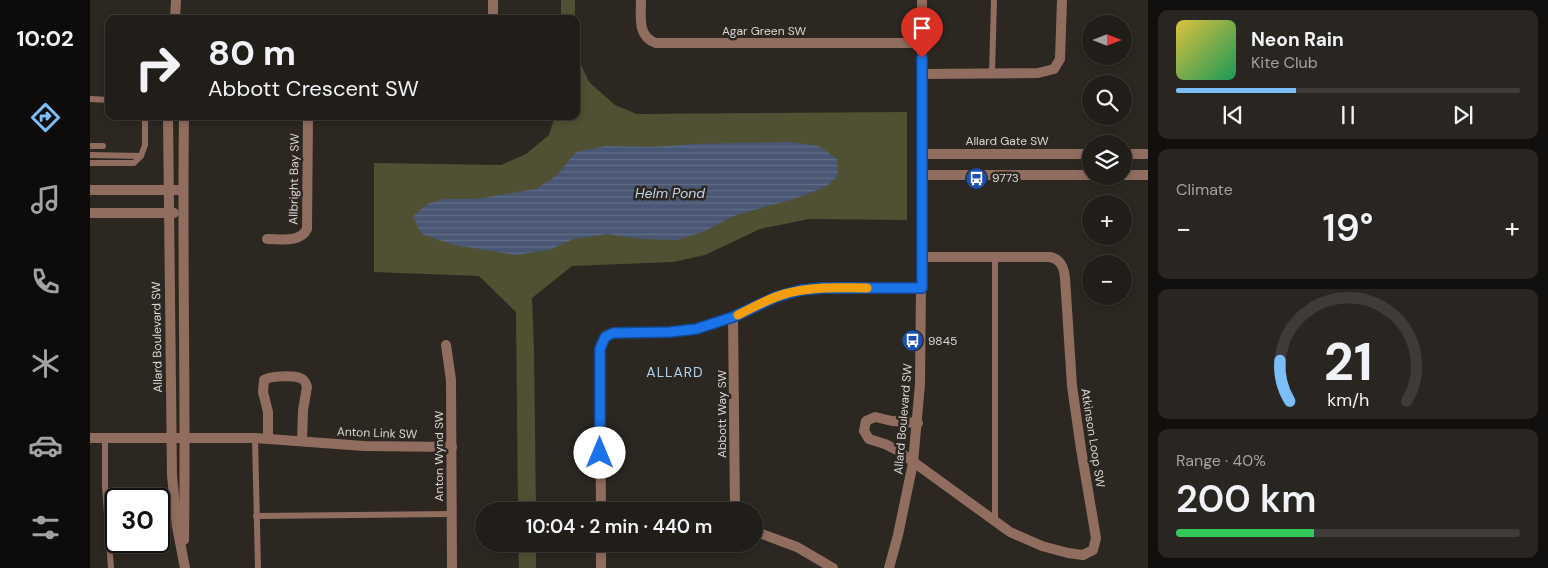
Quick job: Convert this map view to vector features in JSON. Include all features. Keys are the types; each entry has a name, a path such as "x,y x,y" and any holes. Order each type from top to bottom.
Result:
{"street":[{"path":"176,15 178,0"},
{"path":"178,0 180,15"},
{"path":"493,0 493,15"},
{"name":"Agar Green SW","path":"641,0 641,26 643,32 648,40 656,43 922,43"},
{"name":"Allard Boulevard SW","path":"889,568 913,463 918,423 922,288 922,0"},
{"path":"922,74 1045,72 1054,69 1058,65 1061,54 1062,0"},
{"name":"Allard Boulevard SW","path":"168,120 171,438 174,500 177,527 184,556"},
{"name":"Allard Boulevard SW","path":"184,120 185,568"},
{"name":"Allbright Bay SW","path":"267,239 296,239 303,236 307,229 308,120"},
{"name":"Allard Gate SW","path":"922,154 1082,154"},
{"path":"1132,154 1148,154"},
{"path":"922,175 1082,175"},
{"path":"1132,175 1148,175"},
{"path":"90,190 183,190"},
{"path":"90,213 183,212"},
{"name":"Atkinson Loop SW","path":"918,423 892,421 875,417 866,420 864,426 865,436 869,440 891,446 995,522 1026,540 1074,554 1088,554 1093,550 1096,538 1073,395 1064,268 1058,261 1050,257 922,257"},
{"path":"601,502 600,356 601,344 605,337 613,333 622,332 683,331 709,326 776,297 801,290 822,288 922,288"},
{"name":"Abbott Way SW","path":"733,317 735,502"},
{"name":"Anton Wynd SW","path":"446,345 451,380 452,568"},
{"path":"268,438 268,412 263,392 264,380 271,376 298,377 302,378 308,387 302,410 302,441"},
{"name":"Anton Link SW","path":"90,438 268,438 364,446 452,447"},
{"path":"763,534 797,547 832,568"},
{"path":"601,552 601,568"}],"lane":[{"path":"992,73 994,0"},
{"path":"90,100 105,100"},
{"path":"90,163 134,163 141,156 145,148 145,120"},
{"path":"90,146 103,146"},
{"path":"90,155 141,156"},
{"path":"995,257 995,522"},
{"path":"105,438 105,487 111,568"},
{"path":"255,438 258,568"},
{"path":"256,516 452,514"}],"green space":[{"path":"561,0 575,0 575,15 561,15"},
{"path":"580,63 589,82 615,105 637,114 907,112 907,220 809,219 760,229 705,255 673,262 572,266 532,298 536,502 518,502 516,312 479,276 374,272 374,163 501,165 526,154 549,135 554,120 580,120"},
{"path":"518,552 536,552 536,568 519,568"}],"water":[{"name":"Helm Pond","path":"791,142 819,146 837,159 838,175 827,186 797,198 736,215 703,232 677,240 641,239 607,234 573,239 552,249 517,255 454,245 422,234 413,217 427,204 444,199 477,199 536,189 556,176 576,152 606,146 648,147"}],"slow traffic":[{"path":"738,315 776,297 801,290 867,288"}],"place":[{"name":"9773","path":"976,178"},
{"name":"9845","path":"912,341"}],"district":[{"name":"ALLARD","path":"675,372"}],"route":[{"path":"600,453 600,349 602,341 607,335 622,332 670,332 696,329 724,321 776,297 801,290 822,288 922,288 922,58"}]}
